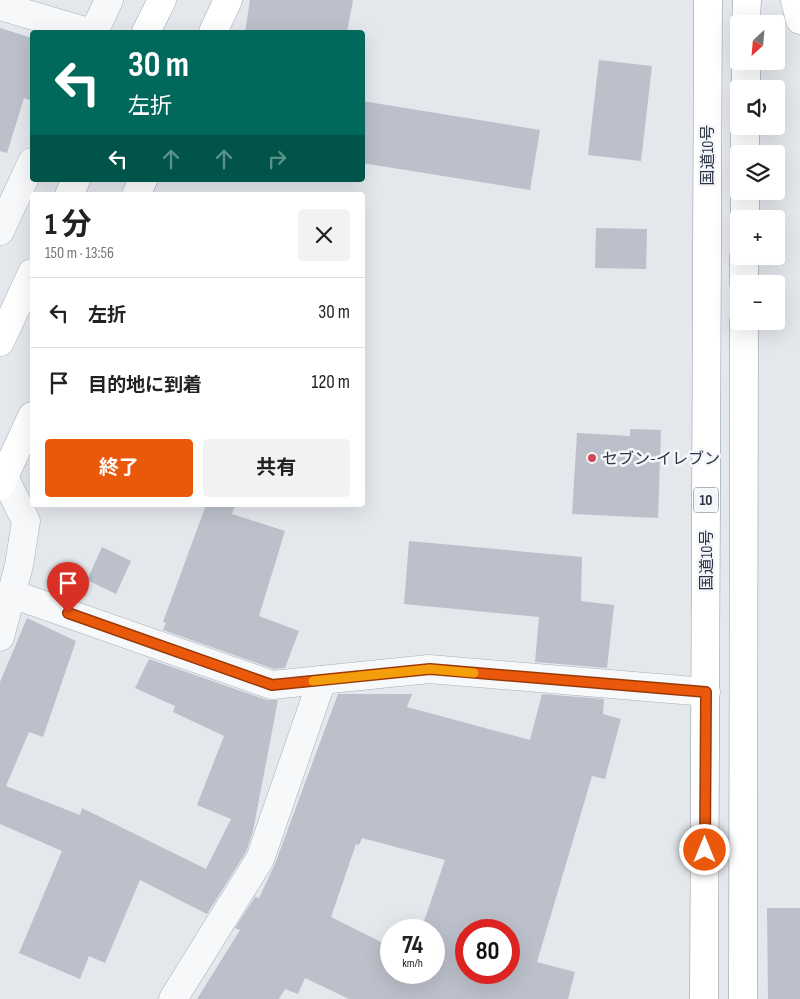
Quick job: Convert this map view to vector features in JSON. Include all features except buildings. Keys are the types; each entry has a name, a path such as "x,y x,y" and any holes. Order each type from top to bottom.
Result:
{"main road":[{"path":"147,30 162,0"},
{"path":"214,30 228,0"},
{"name":"国道10号","path":"704,999 708,0"},
{"path":"746,15 747,0"},
{"path":"795,0 800,20"},
{"path":"0,342 30,277"},
{"path":"743,999 744,330"},
{"path":"2,482 30,420"}],"street":[{"path":"95,30 109,0"},
{"path":"0,6 81,30"},
{"path":"0,231 30,166"},
{"path":"0,637 12,594 26,521 2,482"},
{"path":"12,594 272,685 430,669 706,692"},
{"path":"173,999 260,859 322,680"}],"slow traffic":[{"path":"313,681 430,669 474,673"}],"place":[{"name":"セブン-イレブン","path":"592,458"}],"route":[{"path":"68,613 272,685 430,669 706,692 705,850"}]}
